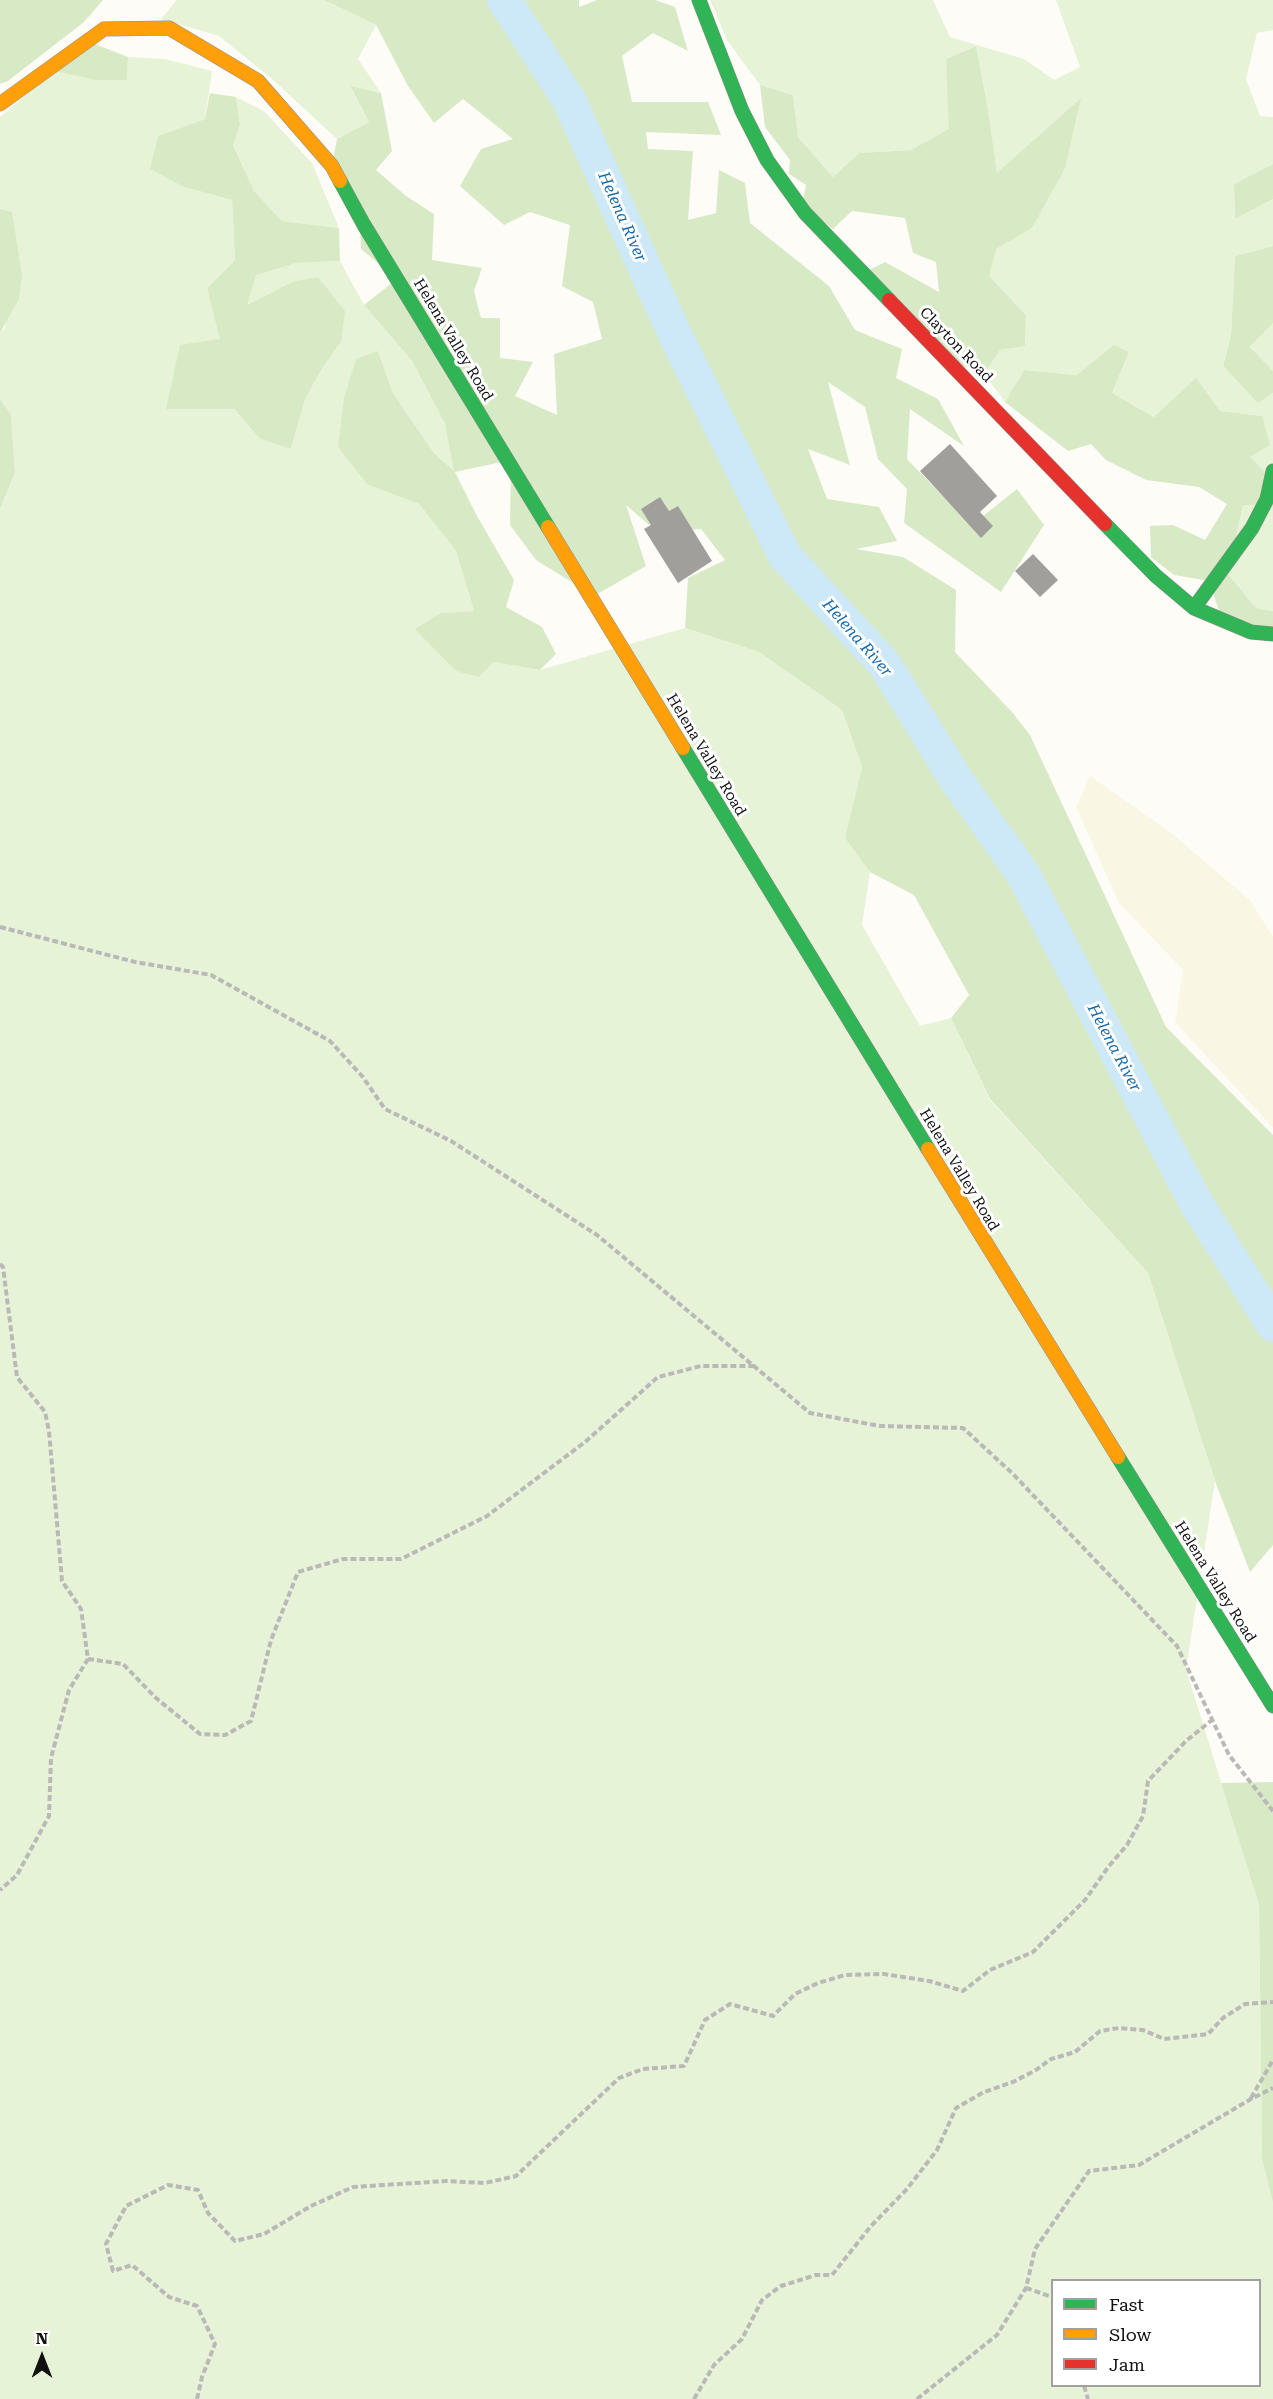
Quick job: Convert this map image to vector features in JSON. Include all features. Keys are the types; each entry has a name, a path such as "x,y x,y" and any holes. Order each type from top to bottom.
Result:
{"street":[{"name":"Clayton Road","path":"699,0 742,111 766,160 805,213 1156,576 1194,608 1251,632 1273,634"},
{"name":"Helena Valley Road","path":"0,104 104,28 169,28 258,81 332,166 363,225 1020,1301 1273,1706"},
{"path":"1194,608 1252,528 1267,499 1273,471"}],"path":[{"path":"0,927 135,962 211,975 330,1041 362,1076 385,1109 451,1141 597,1234 810,1413 880,1426 963,1428 1012,1473 1177,1646 1229,1755 1273,1811"},
{"path":"0,1264 3,1268 17,1377 45,1412 49,1431 62,1581 81,1610 88,1659 69,1690 51,1758 49,1816 17,1875 0,1890"},
{"path":"88,1659 123,1664 156,1698 200,1734 225,1735 250,1721 271,1640 298,1572 343,1559 401,1559 487,1516 585,1442 658,1377 701,1366 755,1366"},
{"path":"197,2399 215,2344 197,2306 169,2297 132,2265 113,2271 106,2244 126,2206 168,2185 198,2190 208,2213 235,2241 264,2234 311,2206 353,2187 446,2181 485,2183 516,2176 619,2078 643,2069 684,2066 705,2020 730,2004 773,2016 795,1994 818,1983 845,1975 884,1974 929,1981 963,1991 990,1970 1032,1952 1085,1900 1127,1845 1143,1816 1148,1781 1186,1741 1212,1720"},
{"path":"694,2399 714,2365 742,2339 762,2300 781,2286 816,2275 832,2275 937,2150 956,2108 984,2092 1013,2082 1051,2059 1075,2052 1100,2031 1119,2028 1143,2030 1164,2039 1209,2034 1223,2018 1245,2004 1273,2002"},
{"path":"1251,2099 1273,2060"},
{"path":"917,2399 997,2335 1026,2288 1035,2249 1089,2171 1139,2165 1273,2088"},
{"path":"1026,2288 1051,2296"}],"shaded area":[{"path":"1090,776 1170,832 1250,900 1273,937 1273,1128 1175,1022 1183,970 1119,903 1076,807"}],"green space":[{"path":"0,0 103,0 84,22 8,81 0,84"},
{"path":"177,0 324,0 376,25 358,59 381,93 350,87 369,122 337,139 271,78 219,36 161,19"},
{"path":"324,0 579,0 579,7 597,0 655,0 675,7 688,51 653,33 622,56 632,102 708,102 721,135 646,132 648,149 693,151 688,220 716,213 719,170 745,183 750,223 829,286 855,330 902,349 896,378 938,399 964,446 910,409 907,459 959,513 978,520 1017,489 1044,525 1001,592 904,523 907,489 878,459 865,407 828,382 850,465 808,449 827,499 879,507 897,541 856,549 903,557 956,590 955,652 1012,712 1030,735 1166,1027 1273,1135 1273,1545 1250,1572 1215,1481 1148,1273 990,1099 951,1018 969,995 914,895 870,872 845,838 862,767 842,710 759,652 685,628 688,578 725,560 701,529 656,531 626,505 646,566 594,596 536,560 510,525 511,460 455,472 514,580 506,607 542,627 556,654 540,670 493,662 479,677 456,671 415,629 441,613 474,611 456,551 419,504 368,485 338,447 344,398 356,359 378,351 393,393 434,453 454,471 445,424 412,361 364,305 397,279 361,249 359,204 332,165 337,139 369,122 350,86 381,93 392,151 376,170 406,196 434,214 432,260 482,268 474,291 481,318 500,318 500,358 533,362 515,396 557,415 554,354 602,339 593,302 562,286 570,225 530,212 504,225 460,186 481,149 513,139 463,99 434,123 408,86 376,25"},
{"path":"710,0 933,0 950,37 1024,59 1054,80 1080,67 1056,0 1273,0 1273,30 1257,33 1246,79 1260,116 1273,117 1273,164 1234,184 1235,219 1273,199 1273,246 1235,256 1231,335 1223,366 1258,402 1273,393 1273,475 1271,478 1249,457 1262,416 1220,411 1154,417 1112,393 1129,352 1077,375 1024,370 1005,402 984,374 1000,350 1025,346 1026,315 988,276 995,249 1032,228 1080,99 997,174 976,46 946,59 950,129 911,150 859,153 833,177 798,137 793,95 760,85 727,40"},
{"path":"95,44 128,57 127,80 96,80 55,71"},
{"path":"976,46 997,173 1081,98 1065,168 1032,228 996,249 989,276 1026,315 1025,346 1000,350 984,374 946,359 865,272 885,262 939,292 936,262 913,253 905,218 852,211 833,229 802,205 806,185 789,174 790,160 765,127 760,85 793,95 798,137 833,177 859,153 911,150 949,129 946,59"},
{"path":"128,57 165,59 212,71 205,119 158,136 184,187 232,200 235,260 207,288 221,339 167,409 234,409 260,439 291,449 305,399 323,367 341,342 292,282 246,306 255,275 296,263 340,261 364,305 412,361 445,424 455,472 434,453 393,393 378,351 368,485 419,504 456,551 474,611 441,613 493,662 540,670 685,628 759,652 842,710 862,767 846,838 870,872 862,925 920,1026 951,1018 990,1100 1148,1273 1215,1481 1186,1669 1259,1905 1262,2159 1273,2203 1273,2399 0,2399 0,509 15,473 11,414 0,399 0,333 5,328 12,213 0,209 0,117 55,71 127,80"},
{"path":"210,93 236,97 240,124 233,145 254,191 282,221 339,228 340,261 296,263 256,275 247,305 292,282 318,277 345,311 341,342 323,367 305,399 291,449 260,439 234,409 166,409 180,345 220,339 207,288 235,260 232,200 184,187 150,169 158,136 205,119"},
{"path":"236,97 264,111 312,163 339,228 282,221 254,191 233,145 240,124"},
{"path":"1273,164 1273,199 1235,219 1234,184"},
{"path":"0,209 12,212 22,275 19,299 0,333"},
{"path":"1273,246 1273,323 1250,347 1273,371 1273,393 1258,403 1223,366 1231,335 1235,256"},
{"path":"1273,323 1273,371 1250,347"},
{"path":"1114,345 1129,352 1112,393 1154,417 1196,378 1220,411 1262,416 1270,445 1250,457 1271,478 1273,506 1243,505 1228,574 1256,608 1273,611 1273,633 1222,620 1209,581 1174,575 1151,557 1150,526 1173,525 1205,540 1227,504 1199,487 1146,480 1106,460 1091,444 1068,451 1005,402 1024,370 1077,375"},
{"path":"0,399 11,414 15,473 0,509"},
{"path":"1243,505 1273,506 1273,611 1256,608 1228,574"},
{"path":"1273,1782 1273,2203 1262,2159 1259,1905 1221,1783"}],"building":[{"path":"950,444 997,496 980,512 993,526 981,538 920,471"},
{"path":"660,497 669,511 678,506 712,561 678,583 644,529 651,525 641,509"},
{"path":"1033,554 1058,580 1040,597 1015,571"}],"waterway":[{"name":"Helena River","path":"504,0 569,100 677,339 785,556 885,665 957,781 1023,874 1196,1203 1273,1325"}],"traffic: fast":[{"path":"699,0 742,111 767,160 805,213 889,300"},
{"path":"340,181 364,225 548,527"},
{"path":"1194,608 1252,528 1267,499 1273,471"},
{"path":"1105,524 1156,576 1194,608 1251,632 1273,634"},
{"path":"683,748 928,1149"},
{"path":"1118,1457 1273,1706"}],"traffic: slow":[{"path":"0,104 104,29 169,28 258,81 332,166 340,181"},
{"path":"548,527 683,748"},
{"path":"928,1149 1118,1457"}],"traffic: jam":[{"path":"889,300 1105,524"}]}
